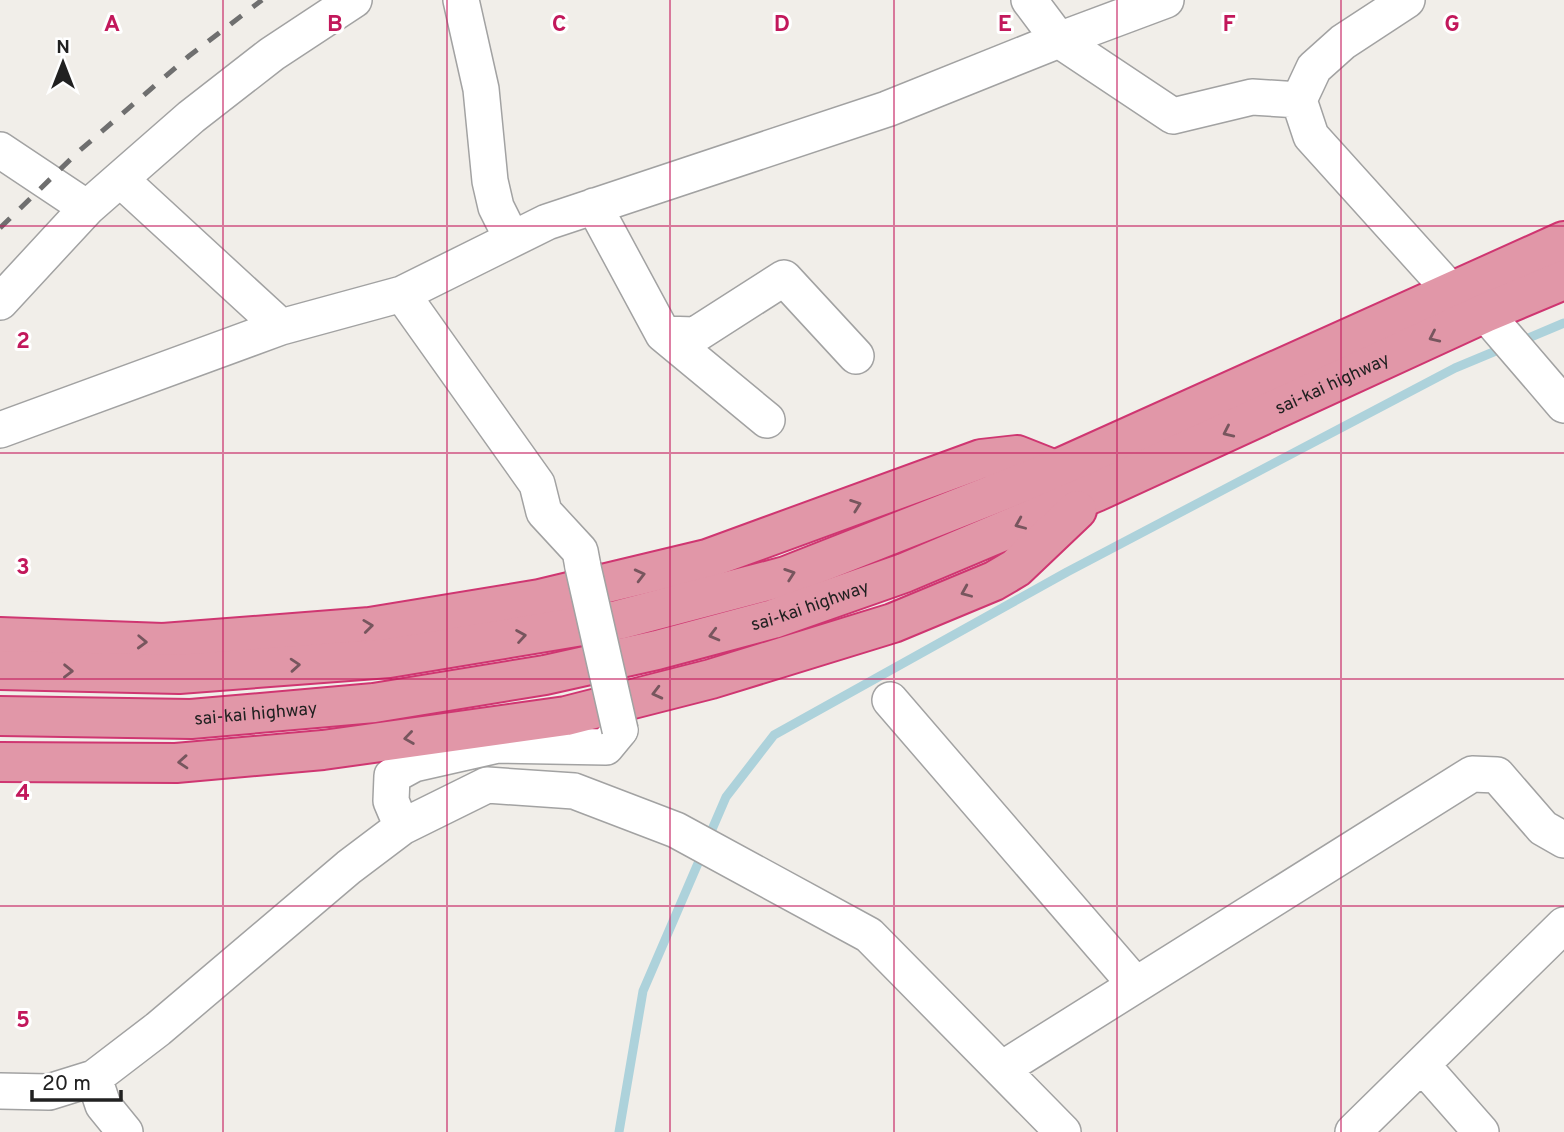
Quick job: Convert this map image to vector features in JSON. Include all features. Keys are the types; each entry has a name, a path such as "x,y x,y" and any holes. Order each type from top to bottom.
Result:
{"highway":[{"name":"sai-kai highway","path":"0,670 179,674 389,658 618,620 786,576 1055,470 1564,241"},
{"name":"sai-kai highway","path":"0,716 191,719 374,703 545,675 657,650 774,619 904,573 1097,492 1485,313 1564,280"},
{"path":"0,637 163,643 370,626 540,599 707,559 981,459 1017,456 1055,470"},
{"path":"0,762 176,763 323,750 566,716 710,679 880,627 994,581 1016,568 1097,492"}],"street":[{"path":"0,302 87,208 191,117 272,54 355,0"},
{"path":"461,0 481,89 490,181 496,207 512,239"},
{"path":"1029,0 1059,40 1173,116 1252,97 1299,100"},
{"path":"0,430 281,327 402,294 547,222 887,109 1166,0"},
{"path":"1407,0 1343,42 1314,68 1299,100 1311,136 1450,290 1485,313 1564,405"},
{"path":"0,150 87,208"},
{"path":"120,179 281,327"},
{"path":"594,206 663,334 766,420"},
{"path":"663,334 695,335 784,278 856,356"},
{"path":"402,294 537,484 544,512 580,551 620,730 606,747 498,745 414,764 392,776 391,801 402,827"},
{"path":"890,700 1135,984"},
{"path":"1002,1069 1472,774 1497,775 1543,828 1564,840"},
{"path":"0,1091 50,1091 94,1078 158,1029 349,867 402,827 487,785 574,791 676,830 869,935 1063,1132"},
{"path":"1353,1132 1564,925"},
{"path":"1422,1065 1481,1132"},
{"path":"94,1078 103,1105 125,1132"}],"waterway":[{"path":"1519,342 1564,323"},
{"path":"707,841 726,797 774,735 1067,572 1455,368 1503,348"},
{"path":"619,1132 643,991 702,854"}],"railway":[{"path":"0,228 78,152 189,56 262,0"}]}
